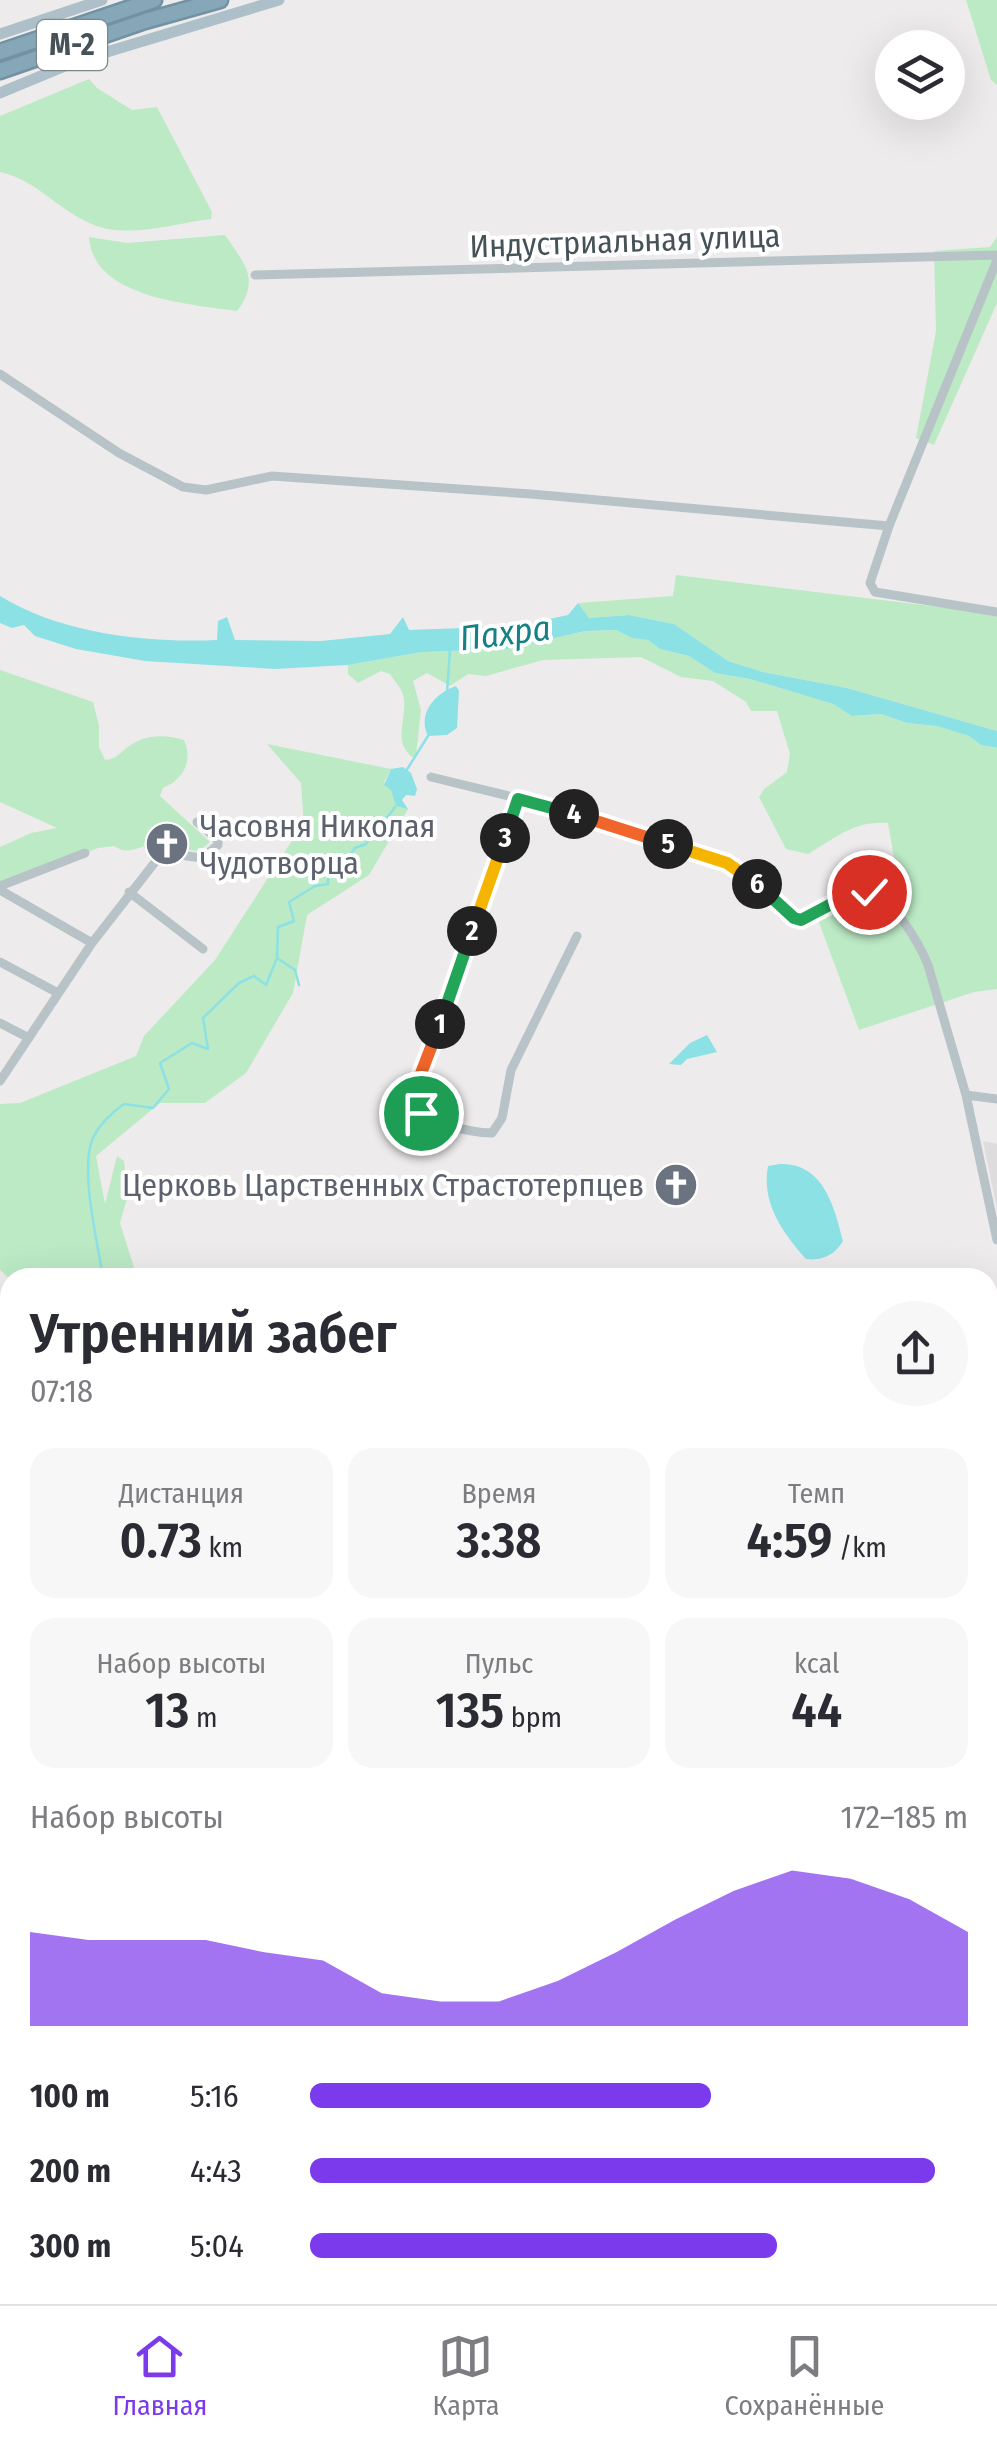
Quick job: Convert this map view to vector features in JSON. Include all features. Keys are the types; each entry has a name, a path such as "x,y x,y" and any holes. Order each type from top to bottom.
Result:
{"highway":[{"name":"М-2","path":"0,52 154,0"},
{"name":"М-2","path":"0,71 220,0"}],"main road":[{"path":"0,34 102,0"},
{"path":"0,92 76,61 279,0"}],"street":[{"name":"Индустриальная улица","path":"255,276 997,258"},
{"path":"997,258 889,526 870,584 875,592 997,612"},
{"path":"0,374 119,453 183,488 206,490 272,476 889,526"},
{"path":"431,777 518,799 727,863 801,920 830,903 857,894 869,892 882,898 921,948 966,1095 997,1240"},
{"path":"518,799 410,1102 412,1106 421,1113 478,1133 492,1133 502,1118 511,1070 577,936"},
{"path":"0,1081 92,943 159,857 166,854 202,858 218,845 218,840 198,822"},
{"path":"0,888 85,853"},
{"path":"0,888 92,943"},
{"path":"129,892 204,949"},
{"path":"0,962 58,993"},
{"path":"0,1023 29,1038"},
{"path":"966,1095 997,1099"},
{"path":"0,2236 0,2250"}],"shaded area":[{"path":"983,1141 997,1144 997,1209"}],"green space":[{"path":"966,0 997,0 997,85 991,80"},
{"path":"89,79 132,110 157,107 212,212 211,219 152,229 107,229 82,219 26,182 0,172 0,116"},
{"path":"225,235 249,280 237,311 171,301 125,286 107,274 95,258 89,237 127,243"},
{"path":"997,237 997,303 934,445 916,438 936,331 934,251 990,247"},
{"path":"676,575 997,614 997,731 847,688 763,672 728,661 674,624 629,615 589,618 578,603 673,596"},
{"path":"616,630 648,640 660,649 689,656 715,673 750,679 833,704 852,716 881,714 907,723 937,726 997,748 997,989 974,992 859,1030 817,917 899,887 888,823 855,827 808,854 786,849 759,797 787,772 790,754 777,711 751,711 746,702 713,681 681,677 641,657 543,660 486,676 468,674 450,686 427,673 413,681 421,710 416,755 412,757 403,743 403,695 390,674 381,671 358,683 348,674 348,665 422,652 507,649 585,631"},
{"path":"0,670 93,702 99,747 105,760 146,738 184,740 185,768 163,788 160,796 210,842 199,851 156,845 130,850 98,848 0,887 0,847 31,833 57,828 0,802"},
{"path":"267,744 391,769 384,782 408,809 369,875 307,915 293,993 246,1073 205,1103 160,1103 96,1156 105,1204 117,1156 124,1161 128,1195 120,1223 134,1268 0,1268 0,1104 20,1103 136,1056 144,1036 215,960 293,839 305,841 301,783"}],"water":[{"name":"Пахра","path":"0,596 24,609 77,627 133,637 190,641 217,640 218,621 227,617 235,640 321,641 390,634 403,617 409,630 517,626 568,615 578,603 589,618 629,615 674,624 728,661 763,672 847,688 997,731 997,748 937,726 907,723 881,714 852,716 833,704 750,679 715,673 689,656 660,649 648,640 616,630 585,631 507,649 422,652 348,665 275,669 145,661 76,649 35,636 24,625 12,628 0,623"},
{"path":"456,686 457,728 447,735 428,736 426,712 441,694"},
{"path":"403,767 411,773 417,789 415,796 406,795 402,800 408,809 396,806 391,790 384,785 391,769"},
{"path":"707,1035 717,1052 687,1059 681,1065 669,1064 690,1043"},
{"path":"780,1164 807,1171 824,1189 843,1241 828,1256 806,1259 776,1217 768,1192 768,1166"}],"waterway":[{"name":"Пахра","path":"447,692 450,650"},
{"path":"406,771 428,736"},
{"path":"101,1268 88,1168 96,1133 124,1104 153,1108 169,1089 160,1063 192,1043 208,1049 203,1018 239,983 254,976 266,985 277,958 278,927 294,921 289,902 315,886 328,884 328,877 339,869 343,855 366,844 395,807"},
{"path":"277,958 295,970 299,985"}],"place":[{"name":"Часовня Николая Чудотворца","path":"167,844"},
{"name":"Церковь Царственных Страстотерпцев","path":"676,1185"}],"route":[{"path":"421,1113 410,1102 518,799 727,863 801,920 830,903 869,892"}]}
